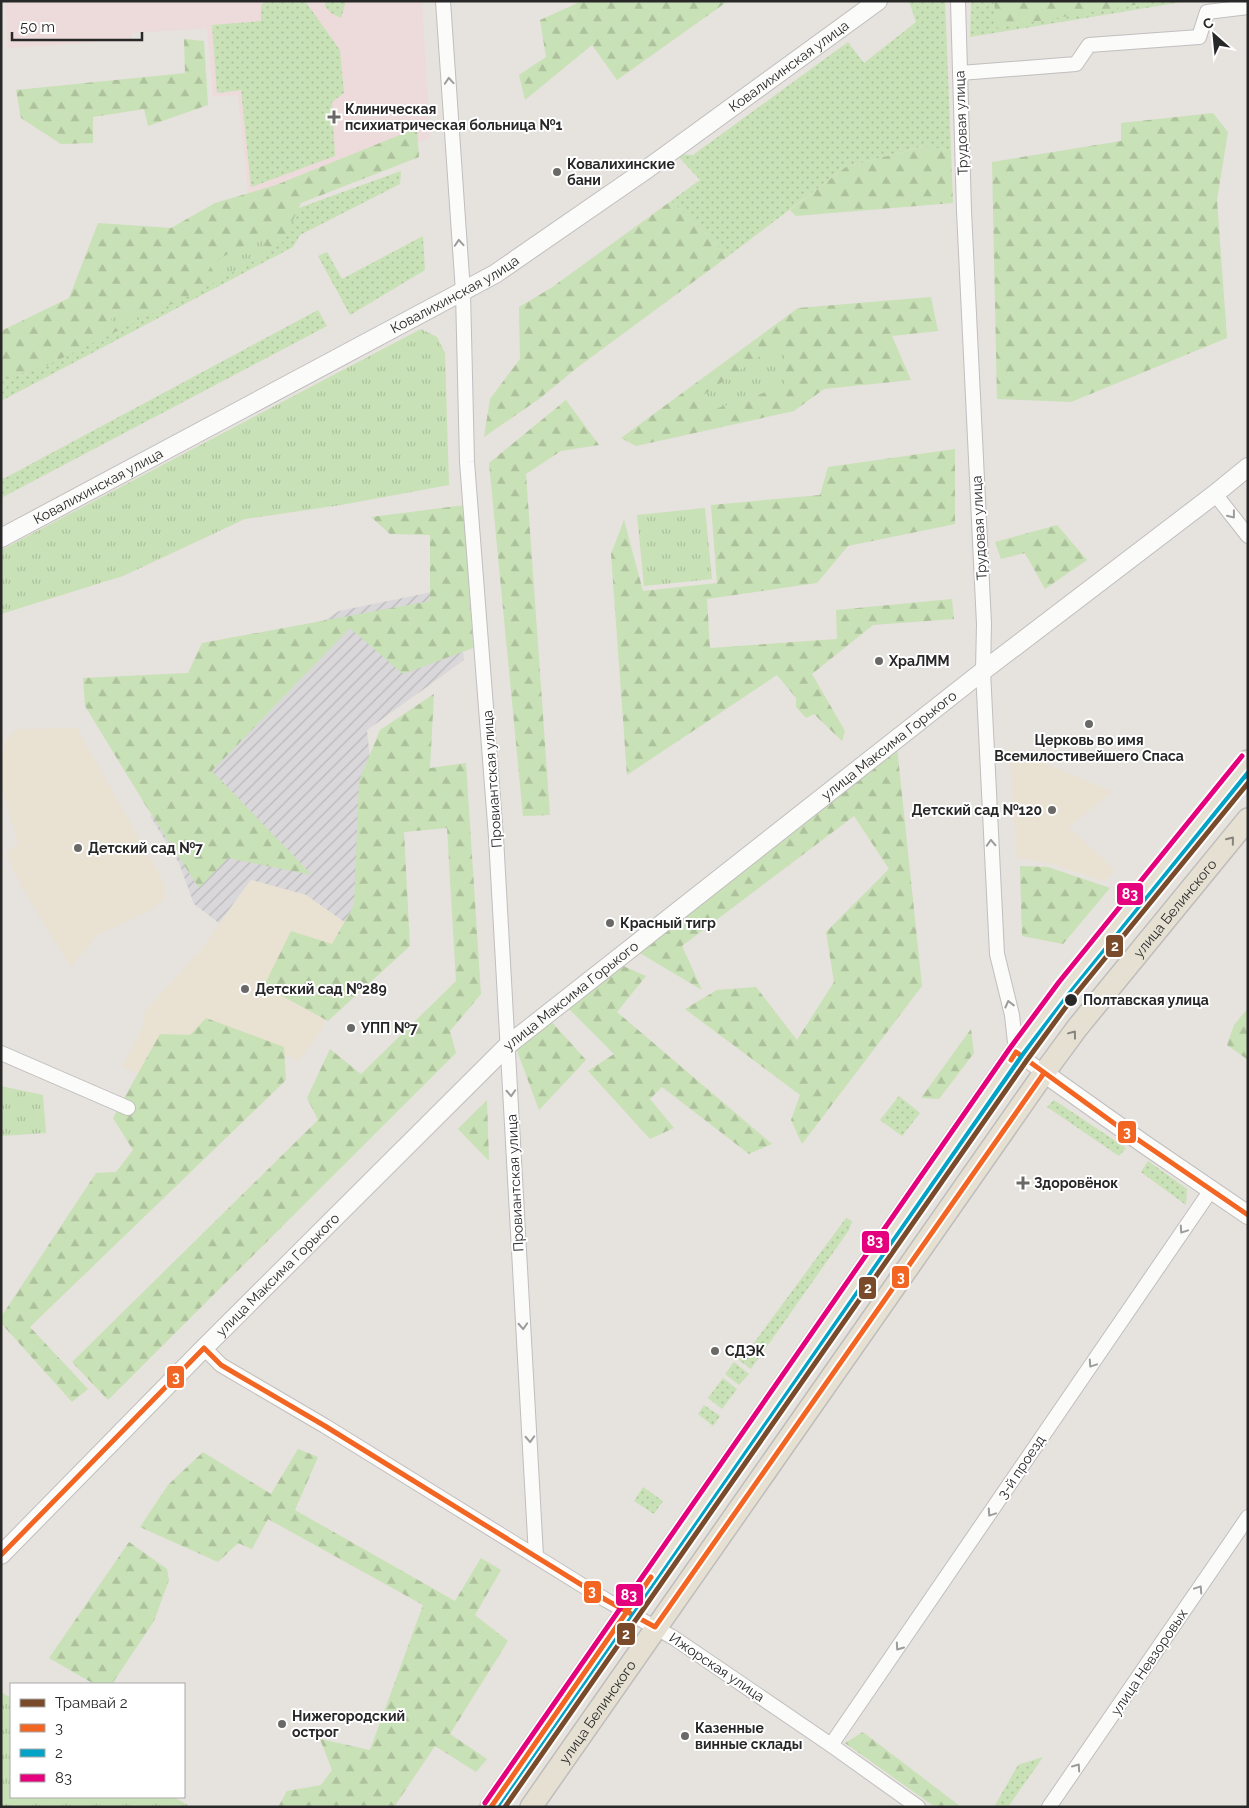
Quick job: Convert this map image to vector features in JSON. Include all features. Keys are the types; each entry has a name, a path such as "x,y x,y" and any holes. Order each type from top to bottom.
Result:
{"main road":[{"path":"491,1807 1016,1052 1065,987 1248,761"},
{"name":"улица Белинского","path":"531,1807 1044,1073 1077,1028 1248,819"}],"street":[{"name":"Провиантская улица","path":"443,1 463,292 467,462 496,837 536,1556"},
{"name":"Ковалихинская улица","path":"1,538 495,274 647,169 878,1"},
{"name":"Трудовая улица","path":"958,1 964,211 984,624 983,671 997,954 1012,1015 1016,1052"},
{"path":"960,73 1076,64 1089,45 1200,37 1207,12 1248,7"},
{"name":"улица Максима Горького","path":"1,1555 204,1348 508,1045 983,671 1248,467"},
{"path":"1215,494 1248,536"},
{"path":"1016,1052 1248,1215"},
{"path":"1,1053 128,1108"},
{"name":"3-й проезд","path":"831,1745 1211,1190"},
{"name":"Ижорская улица","path":"204,1348 221,1365 325,1426 627,1612 674,1638 918,1807"},
{"name":"улица Невзоровых","path":"1049,1807 1248,1517"}],"shaded area":[{"name":"Клиническая психиатрическая больница №1","path":"5,1 422,1 430,138 249,202 238,95 213,97 207,28 132,33 132,40 8,48"},
{"path":"457,587 464,660 367,730 377,829 360,905 347,924 306,895 251,880 219,923 194,904 179,863 150,816 169,805 163,728 339,611"},
{"name":"Детский сад №7","path":"77,728 165,885 165,898 151,910 97,935 71,967 21,886 6,852 18,844 1,786 1,763 7,739 19,729"},
{"name":"Детский сад №120","path":"1009,748 1112,792 1068,827 1115,870 1105,881 1049,863 1017,858"},
{"name":"Детский сад №289","path":"251,880 306,895 347,924 325,968 324,1026 298,1062 288,1055 256,1083 180,1092 122,1067 143,1027 145,1011 201,950"}],"green space":[{"path":"266,1 305,1 340,50 344,93 332,102 335,156 251,187 241,90 217,93 212,25 261,21 261,5"},
{"path":"325,1 346,1 341,18 331,13 325,6"},
{"path":"582,1 728,1 617,80 592,45 525,100 519,75 546,57 540,20"},
{"path":"909,1 945,1 951,150 924,146 846,167 727,257 671,201 700,180 676,154 693,155 848,42 864,63 916,22"},
{"path":"971,1 1188,1 970,37"},
{"path":"994,1 1158,1 997,28"},
{"path":"184,39 204,41 208,105 148,126 144,109 93,117 93,143 61,144 21,118 16,90 185,73"},
{"path":"1213,113 1228,132 1217,200 1227,338 1071,402 997,399 992,162 1121,141 1121,123"},
{"path":"417,128 419,157 301,203 282,243 204,288 44,367 1,379 1,331 69,298 98,223 171,228 215,203 276,185"},
{"path":"925,146 951,150 953,203 796,216 790,210 846,167"},
{"path":"401,171 400,184 300,235 293,247 1,401 1,374 260,222"},
{"path":"671,201 727,257 578,367 539,399 484,437 490,399 520,359 519,307 551,288"},
{"path":"423,236 425,270 350,315 318,256 327,252 342,279"},
{"path":"261,237 269,253 218,280 209,264"},
{"path":"931,297 938,331 892,336 911,380 824,389 794,411 636,446 621,438 798,308"},
{"path":"135,308 140,319 117,330 111,319"},
{"path":"318,310 327,326 1,498 1,478 5,478"},
{"path":"421,329 437,337 445,353 449,485 341,505 245,519 123,576 1,614 1,550"},
{"path":"785,339 784,386 706,412 699,398"},
{"path":"566,400 599,445 561,451 526,474 550,815 523,816 489,463"},
{"path":"955,449 955,524 848,546 817,583 707,599 710,648 837,639 836,610 952,599 954,619 873,625 812,674 845,731 842,741 814,714 806,718 796,707 796,698 777,675 627,775 611,554 624,520 643,591 717,583 711,505 820,495 828,467"},
{"path":"465,505 473,648 403,674 350,628 212,771 312,875 228,858 199,888 85,706 83,678 188,673 202,643 430,601 430,535 390,534 371,517"},
{"path":"705,508 712,579 644,586 637,515"},
{"path":"1057,525 1087,560 1045,589 1025,553 1001,559 995,542"},
{"path":"434,694 430,768 466,763 481,994 450,1031 456,1053 108,1400 72,1362 318,1120 307,1098 330,1049 361,1074 456,981 447,828 404,832 410,946 328,1021 264,986 291,931 332,944 354,905 359,781 380,730"},
{"path":"897,747 922,986 802,1144 791,1120 800,1095 685,1009 717,990 756,987 797,1040 834,982 826,932 889,869 854,816 682,946 702,990 638,952"},
{"path":"1020,866 1048,867 1110,888 1063,944 1022,936"},
{"path":"621,965 646,976 617,1012 772,1144 749,1154 662,1087 650,1099 674,1128 650,1139 588,1071 614,1054 567,1007"},
{"path":"1248,1008 1248,1060 1227,1045 1234,1025"},
{"path":"206,1018 284,1047 286,1080 30,1327 88,1389 72,1402 1,1323 1,1317 96,1173 116,1172 133,1150 113,1118 160,1034 190,1035"},
{"path":"549,1019 586,1060 539,1110 516,1048"},
{"path":"971,1029 974,1053 939,1099 921,1098"},
{"path":"1,1086 43,1095 46,1133 1,1136"},
{"path":"899,1096 920,1113 902,1136 880,1120"},
{"path":"487,1100 489,1161 458,1129"},
{"path":"1054,1100 1126,1148 1119,1156 1047,1107"},
{"path":"1148,1161 1187,1189 1186,1205 1141,1172"},
{"path":"846,1218 852,1221 849,1230 751,1369 736,1358 748,1351"},
{"path":"734,1362 749,1374 739,1385 725,1374"},
{"path":"723,1378 737,1389 722,1409 708,1398"},
{"path":"704,1405 720,1416 713,1426 698,1414"},
{"path":"298,1449 318,1457 295,1510 455,1601 481,1558 501,1570 475,1615 508,1641 450,1734 487,1759 476,1772 435,1746 394,1807 278,1807 287,1791 321,1785 332,1770 320,1739 370,1750 423,1605 268,1519 252,1549 238,1543 218,1562 140,1527 168,1485 203,1452 271,1494"},
{"path":"643,1487 663,1501 654,1514 634,1501"},
{"path":"129,1542 167,1569 169,1580 154,1621 113,1683 92,1683 49,1658"},
{"path":"1,1692 10,1697 10,1798 176,1798 191,1807 1,1807"},
{"path":"863,1732 961,1807 935,1807 845,1743"},
{"path":"1043,1757 1008,1807 994,1807 1018,1765"}],"tram line":[{"name":"2","path":"505,1807 1027,1060 1071,1000 1248,783"}],"transit line":[{"name":"83","path":"485,1803 1010,1048 1059,982 1242,756"},
{"name":"2","path":"500,1807 1022,1056 1071,992 1248,773"},
{"name":"3","path":"1011,1060 1016,1052 1115,1124 1248,1215"},
{"name":"3","path":"1,1555 204,1348 221,1365 325,1426 606,1600 655,1627 1044,1073"},
{"name":"3","path":"491,1807 651,1577"}],"place":[{"name":"Клиническая психиатрическая больница №1","path":"334,117"},
{"name":"Ковалихинские бани","path":"557,172"},
{"name":"ХраЛММ","path":"879,661"},
{"name":"Церковь во имя Всемилостивейшего Спаса","path":"1089,724"},
{"name":"Детский сад №120","path":"1052,810"},
{"name":"Детский сад №7","path":"78,848"},
{"name":"Красный тигр","path":"610,923"},
{"name":"Детский сад №289","path":"245,989"},
{"name":"Полтавская улица","path":"1071,1000"},
{"name":"УПП №7","path":"351,1028"},
{"name":"Здоровёнок","path":"1023,1183"},
{"name":"СДЭК","path":"715,1351"},
{"name":"Нижегородский острог","path":"282,1724"},
{"name":"Казенные винные склады","path":"685,1736"}]}
